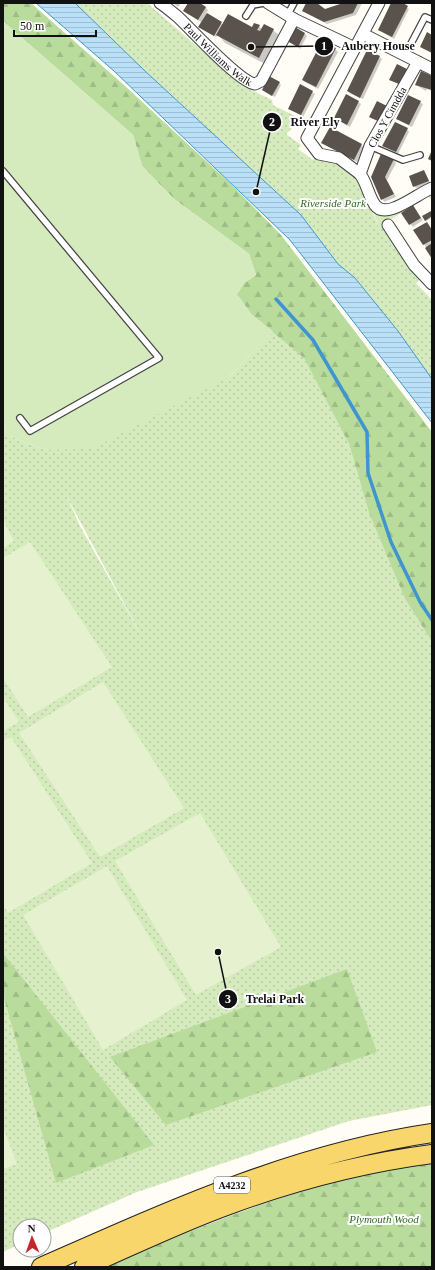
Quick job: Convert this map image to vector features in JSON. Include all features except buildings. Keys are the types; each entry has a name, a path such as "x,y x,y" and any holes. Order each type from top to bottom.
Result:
{"main road":[{"name":"A4232","path":"42,1267 168,1211 262,1174 341,1151 432,1133"},
{"name":"A4232","path":"84,1267 172,1228 267,1192 346,1170 432,1154"}],"street":[{"name":"Paul Williams Walk","path":"160,3 177,16 191,32 242,78 255,84 261,81 291,16"},
{"path":"268,3 355,48"},
{"path":"378,3 307,138 319,154 339,158 360,174 365,181 375,205 383,210 394,209 422,191 432,188"},
{"path":"363,34 432,68"},
{"name":"Clos Y Cimdda","path":"360,174 370,146 418,62"},
{"path":"388,224 414,265 432,284"}],"lane":[{"path":"246,16 253,6 264,3"},
{"path":"291,16 294,3"},
{"path":"405,55 426,17 432,20"},
{"path":"370,146 403,160 420,156"},
{"path":"3,171 160,358 30,431 20,418"}],"green space":[{"path":"3,3 31,3 125,86 231,184 281,235 432,432 432,642 405,599 370,516 349,444 304,358 251,314 237,294 244,283 256,275 249,254 174,199 142,166 133,135 5,23 3,20"},
{"name":"Riverside Park","path":"75,3 147,3 243,86 272,100 273,105 301,119 286,134 301,145 298,149 313,160 316,157 338,162 358,180 379,227 384,224 421,279 416,283 432,300 432,379 398,331 355,278 338,264 301,215 145,71"},
{"path":"5,23 133,135 142,166 174,199 249,254 256,275 244,283 237,294 251,314 273,331 229,377 92,449 46,450 16,439 6,432 3,422 3,25"},
{"path":"432,194 432,201 428,196 379,227 372,209"},
{"path":"273,331 304,357 349,444 370,516 405,599 432,642 432,1105 349,1121 137,1192 52,1229 52,1218 12,1218 12,1248 3,1252 3,422 6,432 16,439 46,450 229,377","holes":["67,497 143,639 80,526"]},
{"path":"3,520 14,541 3,548"},
{"path":"30,542 112,667 28,717 3,678 3,558"},
{"path":"103,682 184,808 100,857 19,733"},
{"path":"3,697 19,722 3,731"},
{"path":"11,737 92,863 8,913 3,905 3,741"},
{"path":"200,813 281,947 196,995 115,861"},
{"path":"107,866 187,1000 103,1050 23,915"},
{"path":"3,953 154,1145 56,1183 3,994"},
{"path":"347,969 377,1052 166,1125 110,1057"},
{"path":"3,1127 17,1164 3,1169"},
{"name":"Plymouth Wood","path":"432,1162 432,1267 105,1267 185,1233 265,1203 347,1179 389,1169"}],"water":[{"path":"36,3 75,3 145,71 301,215 338,264 355,278 398,331 432,379 432,423 290,240 114,71"}],"waterway":[{"path":"276,299 313,340 367,432 368,473 391,542 420,602 432,620"}],"place":[{"name":"Aubery House","path":"251,47"},
{"name":"River Ely","path":"256,192"},
{"name":"Trelai Park","path":"218,952"}]}
